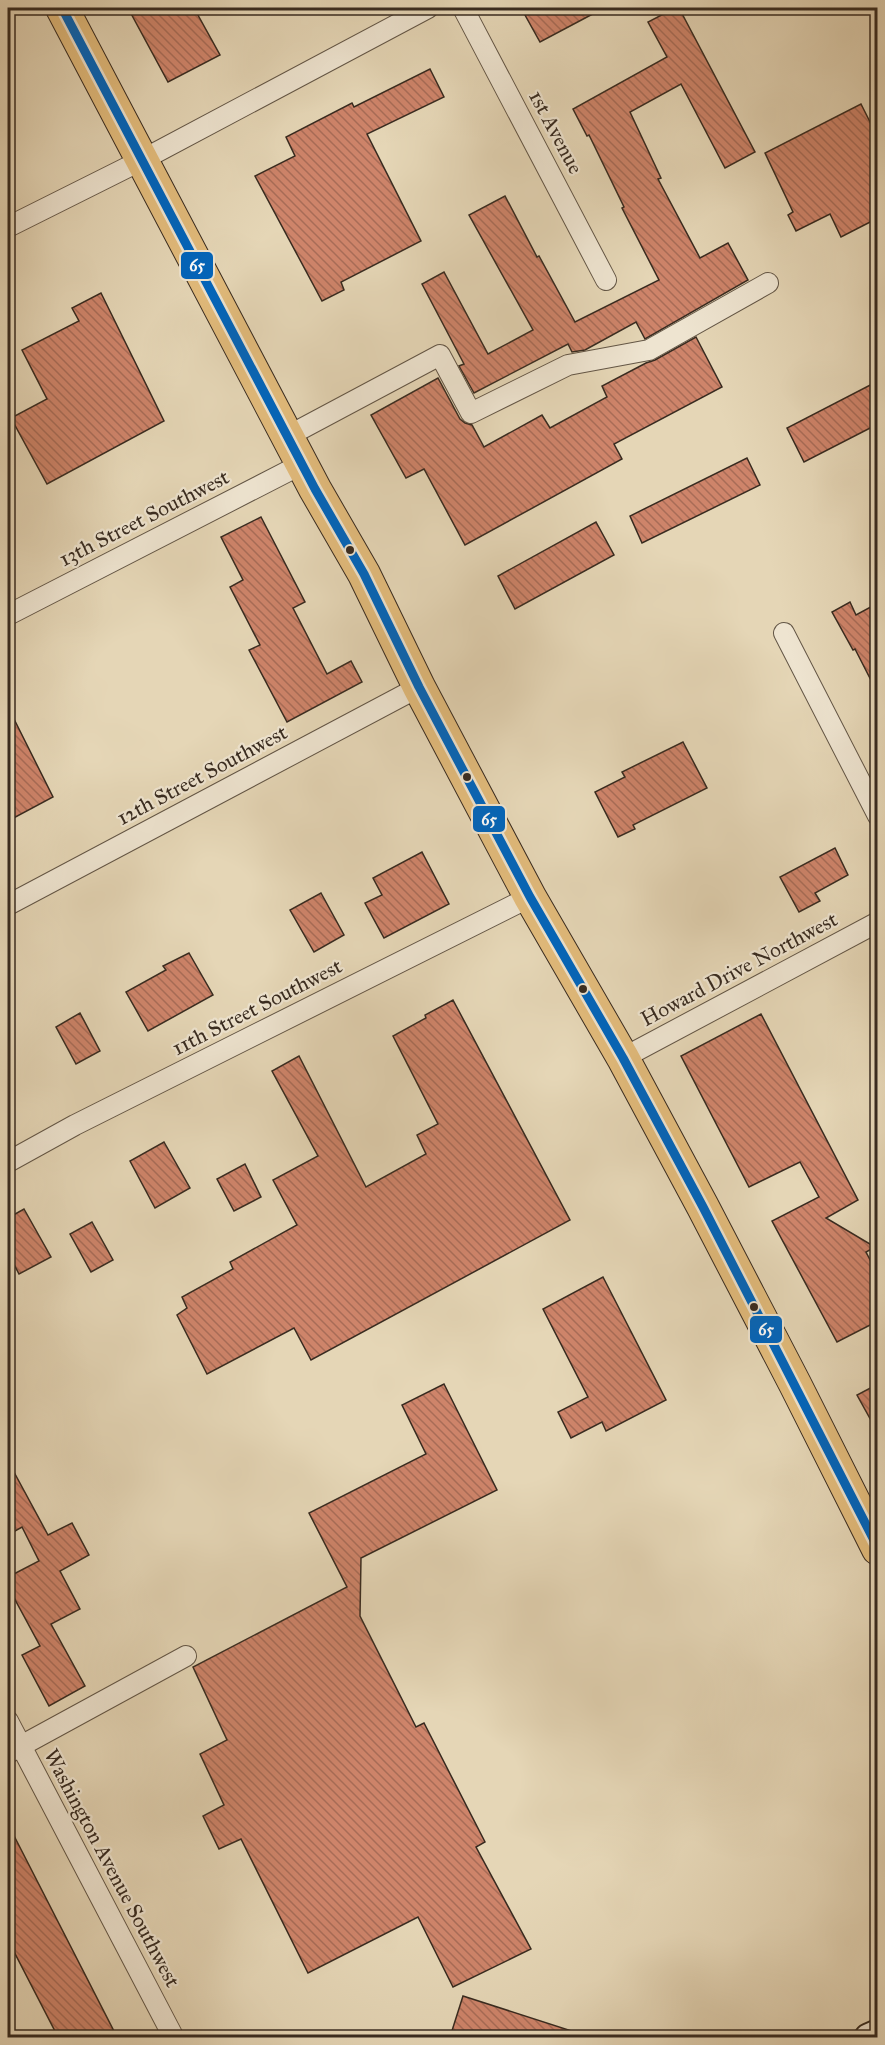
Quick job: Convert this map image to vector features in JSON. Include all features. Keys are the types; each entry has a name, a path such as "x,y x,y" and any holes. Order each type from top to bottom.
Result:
{"main road":[{"path":"62,8 302,464 364,574 419,687 530,897 623,1059 795,1383 878,1550"},
{"path":"869,2037 878,2034"}],"street":[{"path":"8,227 142,160 428,8"},
{"name":"1st Avenue","path":"463,8 606,280"},
{"path":"288,436 441,355 471,413 568,365 649,350 768,283"},
{"name":"13th Street Southwest","path":"8,615 302,464"},
{"path":"784,633 878,816"},
{"name":"12th Street Southwest","path":"8,905 419,687"},
{"name":"11th Street Southwest","path":"8,1162 107,1109 530,897"},
{"name":"Howard Drive Northwest","path":"623,1059 878,922"},
{"path":"14,1749 186,1656"},
{"name":"Washington Avenue Southwest","path":"8,1721 14,1749 174,2037"}],"building":[{"path":"128,8 194,8 220,55 168,82"},
{"path":"538,8 604,8 540,42 525,15"},
{"path":"679,8 755,152 725,168 681,84 630,112 661,178 658,179 700,258 728,243 748,280 645,339 636,322 585,350 572,352 568,344 474,393 459,366 464,364 422,284 444,272 488,354 533,330 469,215 505,196 575,322 659,280 622,208 624,207 589,135 587,136 573,109 667,57 648,22"},
{"path":"430,69 444,97 367,134 421,241 341,282 344,290 322,301 255,176 295,156 286,137 352,103 354,107"},
{"path":"861,104 878,138 878,218 841,237 830,214 796,231 788,215 793,212 765,153"},
{"path":"101,293 164,421 47,484 11,418 47,399 22,350 79,321 72,308"},
{"path":"696,337 722,387 614,444 622,459 465,545 424,469 406,478 371,415 438,378 460,419 472,425 484,447 542,415 550,428 607,397 602,386"},
{"path":"878,381 878,424 804,462 787,428"},
{"path":"747,458 760,485 642,543 630,516"},
{"path":"261,517 305,602 293,608 327,674 351,661 362,682 287,722 249,650 260,645 230,587 243,580 221,537"},
{"path":"596,522 614,555 515,609 498,576"},
{"path":"850,602 856,615 878,603 878,694 855,649 853,650 832,612"},
{"path":"8,707 53,797 8,821"},
{"path":"683,742 707,788 633,825 635,829 618,837 595,792 625,777 622,772"},
{"path":"835,848 848,875 815,893 820,901 799,912 780,877"},
{"path":"422,852 449,904 384,938 365,903 382,895 373,878"},
{"path":"321,893 344,935 314,952 290,910"},
{"path":"189,953 213,995 148,1031 126,992 166,970 163,966"},
{"path":"453,1000 570,1220 311,1360 294,1328 207,1374 177,1315 187,1308 182,1297 233,1269 230,1262 297,1225 273,1180 318,1156 272,1071 299,1056 366,1187 426,1154 417,1135 438,1124 393,1036"},
{"path":"80,1013 100,1051 76,1064 56,1027"},
{"path":"761,1014 858,1200 826,1218 875,1247 866,1252 878,1275 878,1321 837,1342 772,1221 819,1197 800,1162 749,1187 681,1056"},
{"path":"164,1142 190,1188 155,1208 130,1161"},
{"path":"245,1164 261,1197 234,1211 217,1179"},
{"path":"24,1209 51,1257 19,1274 8,1253 8,1218"},
{"path":"92,1222 113,1260 91,1272 70,1234"},
{"path":"603,1277 666,1400 606,1431 602,1422 571,1438 558,1412 588,1397 543,1309"},
{"path":"444,1384 497,1490 361,1558 360,1616 416,1727 424,1723 485,1842 476,1847 531,1949 453,1987 418,1917 308,1973 241,1839 219,1849 203,1816 224,1805 200,1754 227,1740 193,1667 347,1587 309,1513 426,1454 402,1405"},
{"path":"878,1384 878,1433 857,1395"},
{"path":"8,1461 48,1535 72,1523 89,1555 60,1571 80,1609 51,1624 85,1686 49,1706 22,1655 40,1646 13,1596 8,1598 8,1577 39,1561 22,1527 8,1535"},
{"path":"8,1824 117,2037 58,2037 8,1940"},
{"path":"463,1996 581,2034 581,2037 450,2037"}],"transit line":[{"name":"65","path":"62,8 315,489 364,574 419,687 530,897 623,1058 703,1207 878,1548"}]}
